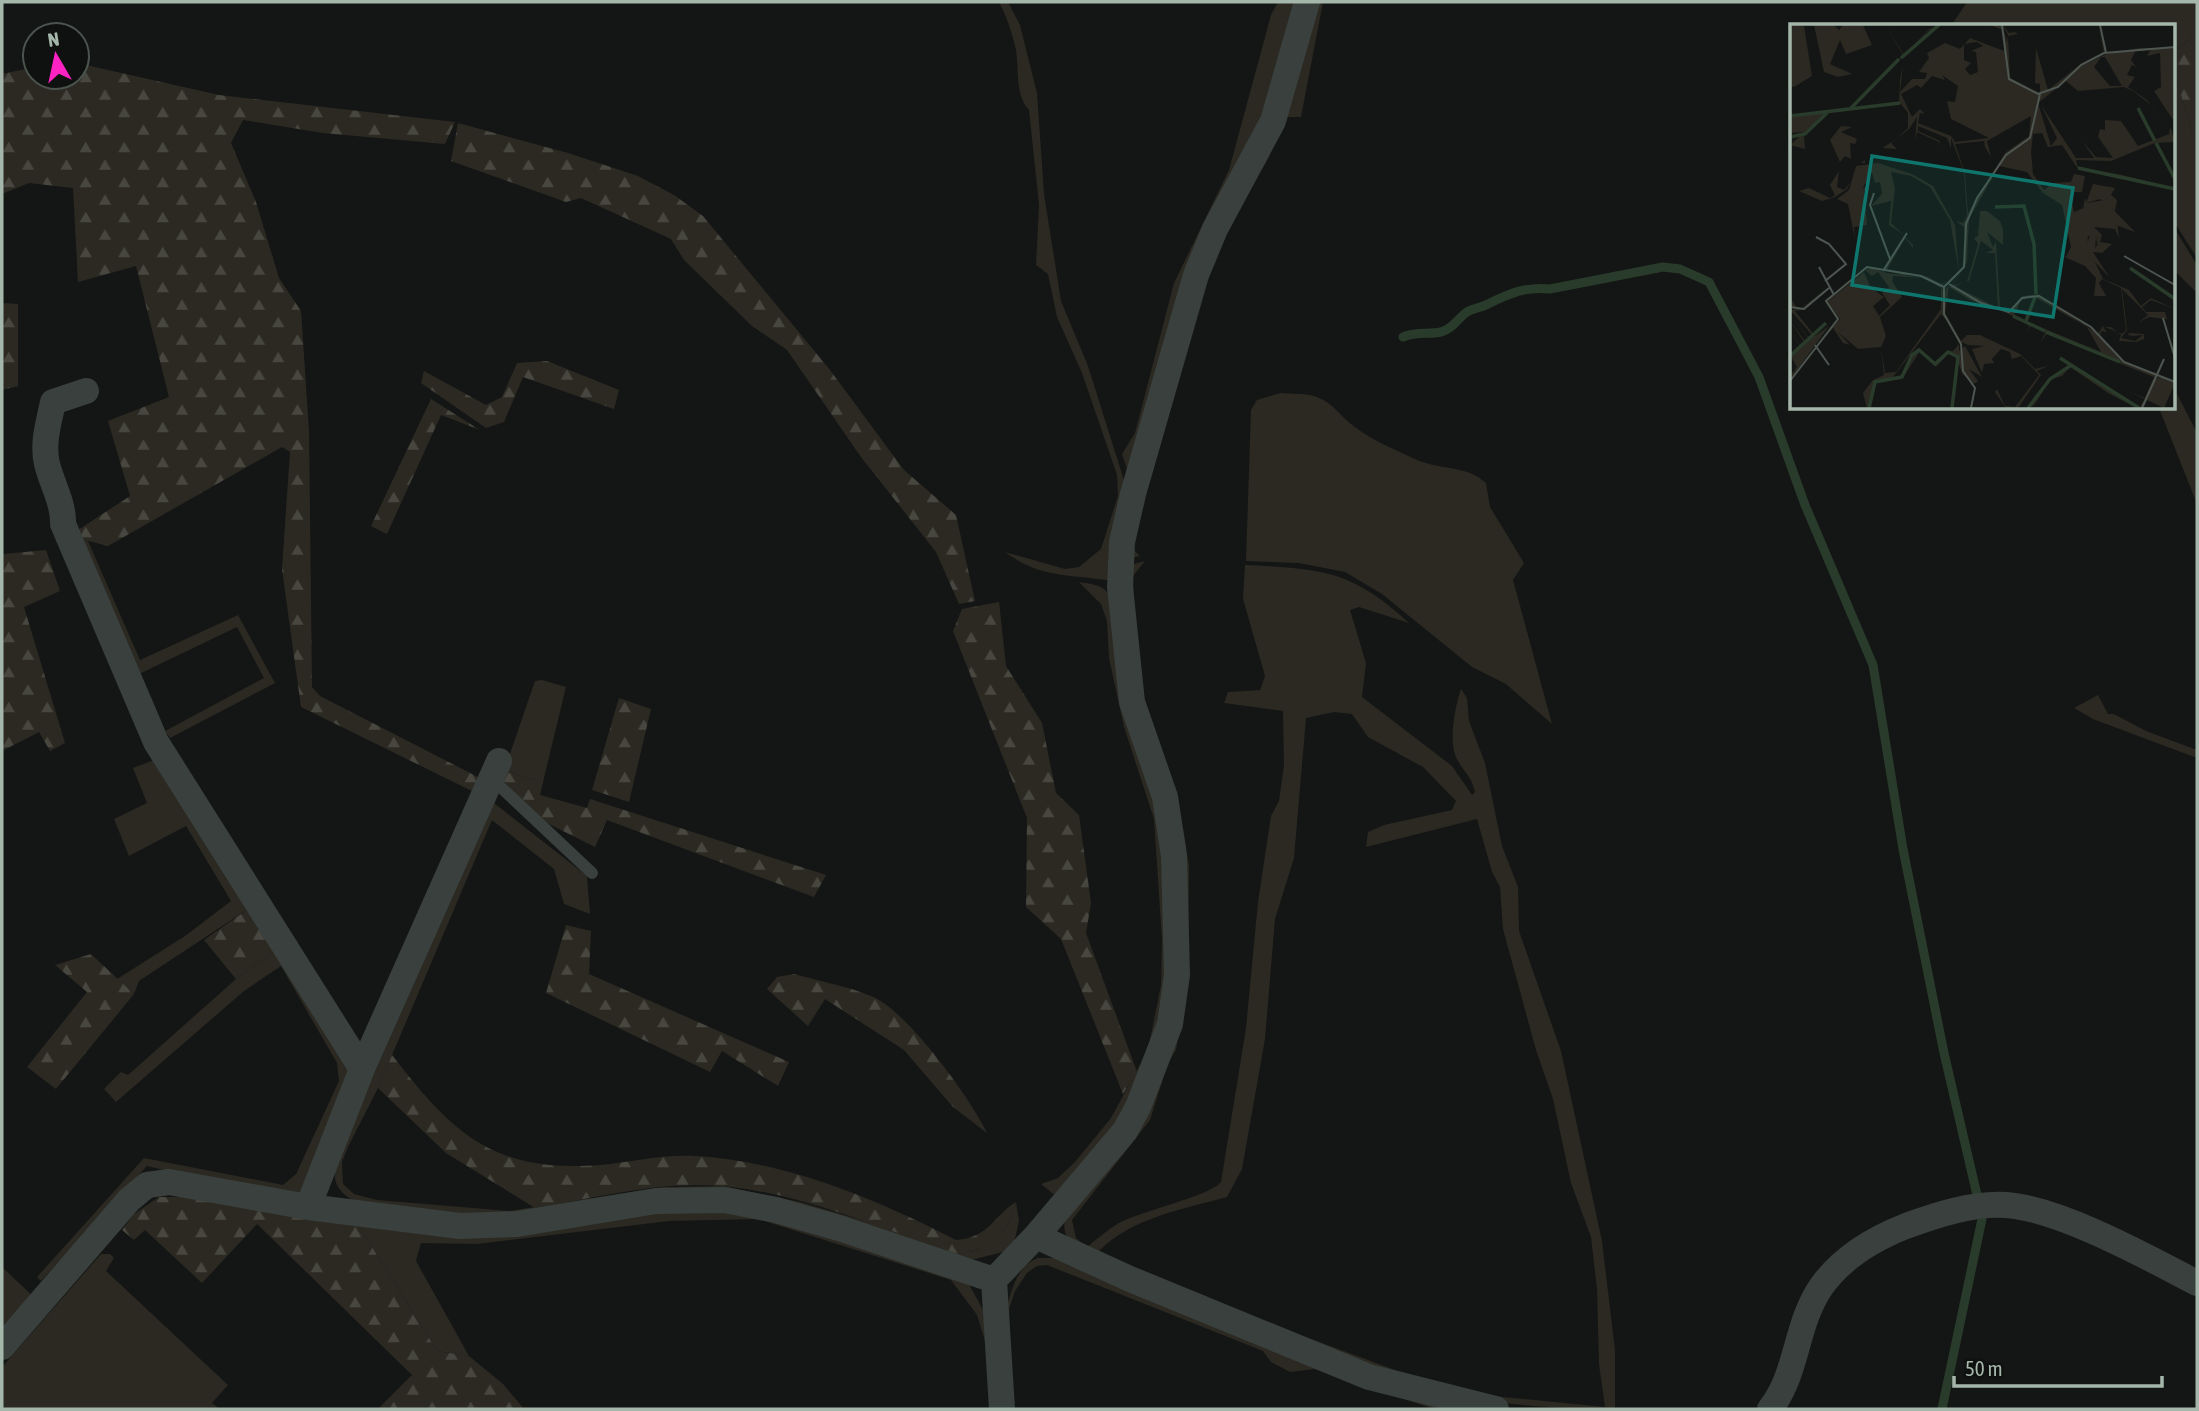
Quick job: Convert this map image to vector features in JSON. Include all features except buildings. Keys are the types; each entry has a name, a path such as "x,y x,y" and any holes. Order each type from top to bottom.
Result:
{"street":[{"path":"1002,1409 994,1280 1036,1236 1125,1131 1138,1107 1170,1024 1177,963 1174,856 1165,797 1132,702 1120,587 1122,542 1133,494 1196,275 1215,229 1273,121 1307,2"},
{"path":"86,391 53,402 47,429 47,462 63,514 63,524 156,742 362,1069"},
{"path":"308,1207 362,1069 495,769"},
{"path":"2,1347 129,1200 147,1185 169,1182 308,1207 460,1226 517,1224 656,1201 725,1200 776,1210 839,1228 994,1280"},
{"path":"1770,1409 1786,1383 1809,1309 1830,1275 1861,1249 1922,1221 1986,1206 2022,1209 2088,1231 2197,1283"},
{"path":"1036,1236 1155,1290 1369,1377 1496,1409"}],"lane":[{"path":"495,769 592,873"}],"green space":[{"path":"999,2 1008,2 1020,25 1037,93 1044,194 1061,301 1088,366 1128,493 1114,581 1044,571 1018,561 1005,552 1065,569 1079,567 1101,549 1118,496 1117,475 1082,373 1057,317 1048,274 1036,265 1039,205 1029,110 1021,97 1013,37"},
{"path":"1278,2 1301,2 1132,484 1122,454 1135,433 1174,283 1229,170 1271,15"},
{"path":"1313,2 1323,2 1301,117 1287,117 1268,159 1229,226 1206,283 1141,504 1133,549 1140,556 1129,558 1133,523 1201,280 1223,226 1278,124"},
{"path":"1967,2 2197,2 2197,34 2174,51 2174,24 1952,24"},
{"path":"2197,34 2197,147 2174,72 2174,51"},
{"path":"91,66 219,95 455,122 445,144 323,133 243,120 231,143 256,202 279,278 301,311 309,431 312,687 320,696 478,777 472,791 301,707 282,569 290,452 282,447 108,546 77,538 75,532 130,496 108,421 169,397 136,266 78,282 73,188 29,183 2,194 2,74 21,70 21,91 91,91"},
{"path":"2174,72 2197,147 2197,258 2174,222"},
{"path":"458,123 568,153 638,176 674,195 703,216 830,370 904,470 956,515 975,601 959,604 936,552 861,457 787,350 752,326 684,260 671,239 581,198 566,202 451,161"},
{"path":"2174,228 2197,265 2197,293 2174,270"},
{"path":"2,303 18,304 18,386 2,390"},
{"path":"547,361 619,390 614,409 523,377 504,422 486,428 421,383 424,371 486,405 502,397 517,363"},
{"path":"2174,388 2197,433 2197,504 2160,410 2174,410"},
{"path":"1280,393 1317,397 1362,432 1385,445 1426,463 1470,473 1486,483 1490,507 1524,563 1513,580 1552,724 1506,684 1472,667 1382,594 1345,572 1299,563 1246,561 1251,410 1257,400"},
{"path":"431,399 480,430 441,415 387,534 371,526"},
{"path":"77,538 88,541 140,660 238,615 275,683 170,738 165,731 264,678 237,627 135,676"},
{"path":"2,548 3,554 46,550 60,591 24,607 65,743 50,751 39,732 2,751"},
{"path":"1145,561 1133,576 1138,690 1173,782 1184,834 1189,866 1188,974 1176,1050 1168,1063 1150,1120 1072,1220 1076,1238 1087,1247 1119,1223 1204,1193 1221,1182 1246,1028 1258,902 1271,816 1279,801 1284,765 1283,711 1224,703 1228,692 1260,690 1265,676 1243,599 1245,565 1294,568 1334,575 1370,592 1409,623 1359,607 1350,610 1366,663 1362,697 1452,766 1472,795 1475,792 1473,786 1457,759 1453,744 1455,714 1461,689 1467,698 1469,721 1485,763 1502,846 1518,887 1519,931 1561,1051 1602,1241 1615,1350 1615,1408 1622,1409 1546,1407 1496,1402 1447,1394 1392,1379 1302,1346 1077,1250 1068,1240 1064,1227 1070,1210 1124,1145 1150,1099 1173,1031 1183,972 1185,907 1180,841 1168,783 1142,712 1132,673 1127,566","holes":["1334,712 1352,714 1368,737 1423,767 1456,801 1452,810 1384,825 1368,832 1366,847 1477,819 1492,872 1500,887 1503,929 1536,1050 1553,1099 1571,1183 1591,1237 1597,1289 1599,1364 1605,1407 1492,1396 1441,1387 1249,1316 1098,1252 1111,1240 1158,1216 1227,1197 1242,1169 1265,1039 1275,919 1294,858 1306,718"]},
{"path":"1079,582 1105,590 1115,608 1123,686 1163,816 1173,904 1172,964 1165,1017 1149,1066 1138,1089 1112,1134 1081,1175 1065,1195 1056,1196 1041,1184 1058,1178 1075,1162 1111,1118 1148,1050 1161,985 1162,940 1154,819 1124,727 1109,658 1107,621 1101,604"},
{"path":"999,602 1006,666 1042,723 1056,793 1079,815 1091,903 1086,933 1137,1072 1123,1094 1061,939 1026,907 1027,818 953,631 962,609"},
{"path":"542,680 566,687 543,782 504,771 535,681"},
{"path":"2098,695 2108,714 2114,714 2146,731 2197,750 2197,758 2093,719 2074,708"},
{"path":"619,698 651,709 629,802 592,790"},
{"path":"159,758 251,907 139,981 134,994 117,979 185,936 231,901 186,826 129,856 114,819 147,803 133,768"},
{"path":"504,771 543,782 540,795 587,808 590,799 826,875 814,897 607,820 595,847 545,822 501,779"},
{"path":"494,803 587,876 590,914 564,904 554,869 492,820 378,1088 342,1162 343,1184 354,1194 377,1200 509,1211 663,1187 722,1186 800,1202 970,1252 988,1244 1001,1234 1010,1220 1016,1202 1019,1221 1014,1243 1003,1252 971,1260 798,1207 482,1217 354,1201 343,1193 335,1179 336,1160"},
{"path":"251,907 277,949 236,979 204,940"},
{"path":"566,925 591,931 589,974 789,1062 778,1086 722,1051 710,1072 546,993"},
{"path":"277,949 351,1071 305,1188 298,1194 281,1198 147,1166 41,1281 37,1277 144,1158 283,1185 296,1174 339,1081 337,1063 281,966 244,991 116,1102 104,1089 121,1072 128,1075 236,979"},
{"path":"91,954 134,994 56,1089 27,1067 87,992 55,965"},
{"path":"794,974 862,992 886,1004 936,1057 967,1099 987,1133 953,1107 904,1050 825,999 808,1026 767,989 777,977"},
{"path":"392,1055 435,1107 456,1127 503,1155 531,1162 563,1166 600,1165 659,1157 695,1156 762,1165 829,1184 894,1210 956,1240 983,1231 1016,1202 1008,1223 997,1238 980,1248 958,1254 812,1204 721,1186 651,1188 535,1208 446,1153 378,1088"},
{"path":"159,1197 190,1197 357,1223 437,1351 469,1356 503,1384 524,1409 378,1409 412,1375 257,1224 202,1283 145,1230 134,1240 122,1230 134,1214"},
{"path":"668,1208 734,1209 954,1274 970,1286 989,1321 986,1344 977,1315 951,1280 758,1219 669,1221 477,1244 421,1243 416,1261 469,1356 437,1351 357,1223"},
{"path":"101,1254 110,1254 114,1258 106,1271 228,1385 212,1403 220,1409 2,1409 2,1367"},
{"path":"1037,1258 1061,1258 1467,1409 1434,1409 1315,1369 1290,1372 1271,1362 1263,1351 1047,1265 1037,1266 1027,1273 1015,1291 1003,1327 1012,1288 1022,1270"},
{"path":"2,1267 35,1298 2,1335"}],"waterway":[{"path":"1403,337 1445,331 1469,311 1525,290 1550,289 1663,267 1680,269 1709,282 1759,377 1805,505 1873,665 1903,849 1944,1053 1977,1195"},
{"path":"1942,1409 1982,1219"}]}
